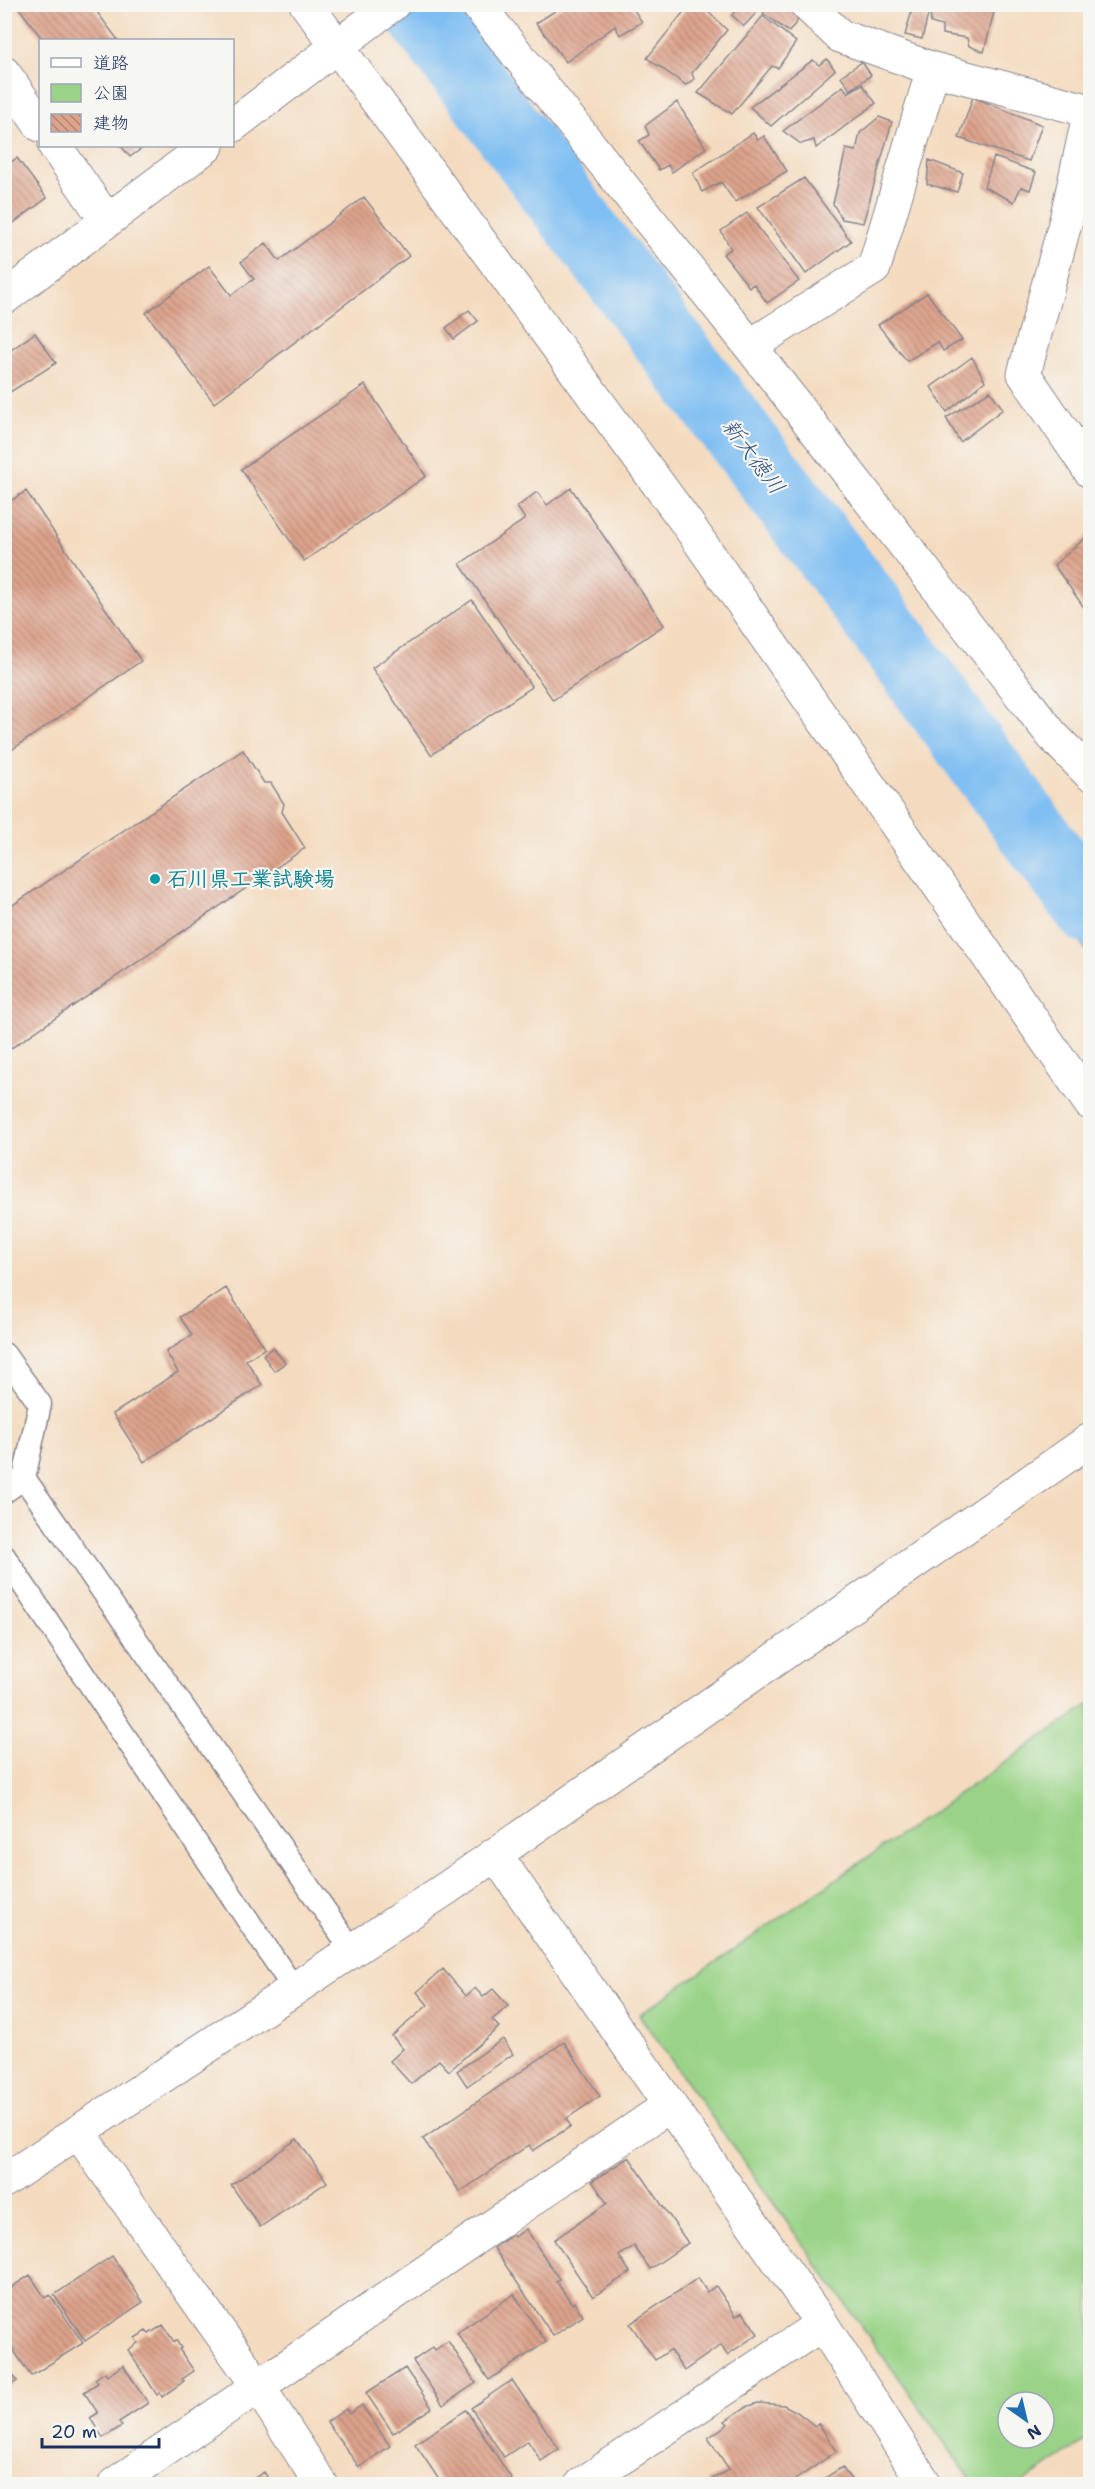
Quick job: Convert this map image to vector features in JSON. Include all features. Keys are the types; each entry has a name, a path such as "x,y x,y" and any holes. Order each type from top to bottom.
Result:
{"street":[{"path":"306,4 686,522 1090,1103"},
{"path":"234,124 393,4"},
{"path":"477,4 750,346 1052,735 1090,774"},
{"path":"806,4 840,36 933,69 1090,110 1078,223 1024,374 1090,471"},
{"path":"750,346 874,268 933,69"},
{"path":"4,73 39,124"},
{"path":"56,147 107,221"},
{"path":"4,298 206,147"},
{"path":"4,2181 353,1951 1090,1440"},
{"path":"495,1854 822,2324 925,2484"},
{"path":"115,2484 670,2105"},
{"path":"78,2132 258,2386 321,2484"},
{"path":"582,2484 822,2324"}],"lane":[{"path":"4,1354 40,1404 24,1478 4,1492"},
{"path":"24,1478 353,1951"},
{"path":"4,1556 294,1989"}],"green space":[{"path":"1090,1704 1090,2437 1021,2484 974,2484 639,2015"}],"water":[{"path":"1058,835 1090,872 1090,956 1029,866"}],"building":[{"path":"16,4 91,4 117,39 42,39"},
{"path":"566,4 630,4 642,22 620,35 615,26 566,62 536,23"},
{"path":"690,4 700,4 727,30 692,73 694,79 686,85 647,58"},
{"path":"740,4 754,4 759,10 744,26 732,15"},
{"path":"770,4 785,4 801,16 789,32 763,13"},
{"path":"917,4 996,4 984,52 969,46 967,38 942,34 942,26 931,23 930,10"},
{"path":"913,7 929,11 922,39 905,35"},
{"path":"763,16 796,42 778,68 772,66 732,114 698,93"},
{"path":"827,59 835,70 771,126 750,107 813,60 819,65"},
{"path":"862,62 871,75 850,90 841,76"},
{"path":"862,84 876,103 816,148 814,140 801,144 783,131 843,86 848,93"},
{"path":"973,97 1042,125 1029,161 959,138"},
{"path":"677,102 706,148 672,172 668,165 659,170 639,141 649,135 645,126"},
{"path":"879,117 892,122 863,223 842,219 833,204 846,149 856,151 860,133"},
{"path":"753,133 758,140 764,136 787,171 735,202 721,182 702,192 693,173"},
{"path":"122,147 144,147 130,157"},
{"path":"994,157 1036,172 1030,190 1021,187 1014,202 984,187"},
{"path":"17,158 47,198 4,230 4,167"},
{"path":"929,160 963,173 957,192 927,184"},
{"path":"804,178 851,241 806,274 758,207"},
{"path":"364,197 409,256 214,403 146,313 209,266 231,295 254,279 241,262 266,243 279,261"},
{"path":"747,213 799,281 767,303 754,284 749,287 723,254 731,249 721,231"},
{"path":"927,293 962,340 943,351 938,342 907,361 878,325"},
{"path":"469,310 478,321 454,339 446,328"},
{"path":"35,333 56,363 4,396 4,355"},
{"path":"972,357 985,381 947,412 931,387"},
{"path":"365,385 426,476 304,561 241,469"},
{"path":"990,391 1003,409 960,442 946,418"},
{"path":"571,488 664,625 553,700 460,564 525,519 517,507 537,492 547,505"},
{"path":"26,491 141,661 4,755 4,505"},
{"path":"1090,534 1090,616 1054,565"},
{"path":"472,600 532,687 431,755 372,668"},
{"name":"石川県工業試験場","path":"243,750 264,783 271,783 284,804 282,812 305,848 4,1053 4,911"},
{"path":"226,1288 265,1348 246,1360 262,1385 144,1462 113,1414 178,1372 166,1352 192,1335 180,1317"},
{"path":"273,1347 285,1363 274,1371 263,1355"},
{"path":"443,1969 466,1996 475,1988 483,1997 493,1989 508,2006 492,2020 499,2027 449,2071 439,2060 411,2084 390,2061 403,2049 392,2036 428,2005 417,1992"},
{"path":"503,2039 513,2054 467,2086 457,2071"},
{"path":"564,2042 600,2096 566,2119 571,2126 533,2151 529,2145 460,2192 423,2139"},
{"path":"297,2139 327,2182 260,2227 231,2185"},
{"path":"629,2157 688,2243 650,2269 634,2246 619,2256 630,2272 593,2297 554,2240 607,2203 592,2181"},
{"path":"526,2229 559,2279 556,2281 583,2316 553,2336 494,2248 512,2235 514,2237"},
{"path":"112,2256 143,2302 85,2341 54,2295"},
{"path":"30,2275 45,2298 50,2295 83,2343 31,2376 4,2336 4,2292"},
{"path":"698,2278 707,2292 716,2286 736,2316 743,2312 758,2334 727,2355 721,2345 684,2371 670,2350 655,2360 630,2324"},
{"path":"514,2294 546,2342 489,2380 457,2333"},
{"path":"163,2325 174,2342 176,2340 181,2348 179,2349 194,2371 162,2397 160,2393 157,2395 128,2350 138,2343 135,2338 146,2331 149,2334"},
{"path":"448,2341 476,2383 443,2405 413,2361 433,2347 435,2350"},
{"path":"4,2363 17,2381 4,2390"},
{"path":"123,2365 148,2403 119,2422 122,2426 103,2438 90,2418 98,2413 84,2392 98,2383 95,2379 105,2372 107,2376"},
{"path":"405,2368 432,2408 393,2433 366,2393"},
{"path":"512,2380 559,2449 541,2461 528,2441 504,2457 471,2408"},
{"path":"758,2403 784,2405 815,2426 818,2423 837,2451 789,2484 705,2484 729,2469 708,2438 728,2424 725,2421 746,2407"},
{"path":"362,2405 390,2446 359,2467 327,2422 346,2409 349,2414"},
{"path":"466,2410 512,2479 503,2484 442,2484 415,2444"},
{"path":"842,2467 854,2484 816,2484"},
{"path":"264,2472 272,2484 245,2484"}],"waterway":[{"name":"新大徳川","path":"413,4 860,596 1090,910"}],"place":[{"name":"石川県工業試験場","path":"155,879"}]}
